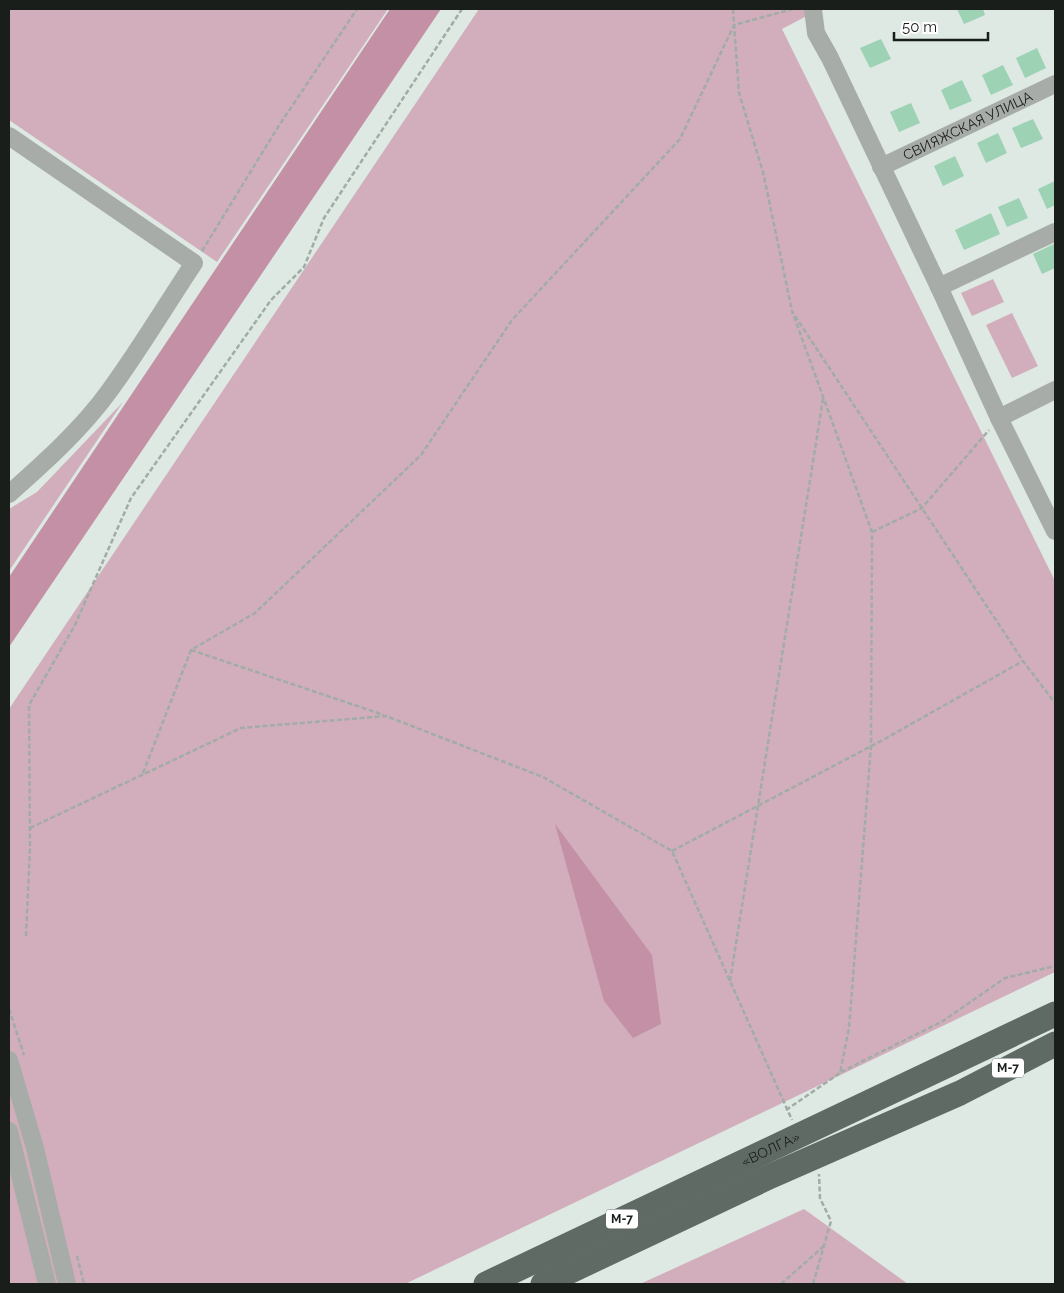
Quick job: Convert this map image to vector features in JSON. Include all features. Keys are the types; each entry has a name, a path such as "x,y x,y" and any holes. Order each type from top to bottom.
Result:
{"highway":[{"name":"«ВОЛГА»","path":"486,1284 1055,1014"},
{"name":"«ВОЛГА»","path":"543,1284 771,1176 960,1093 1055,1044"}],"street":[{"path":"812,9 816,33 830,58 940,287 1000,418 1055,531"},
{"name":"СВИЯЖСКАЯ УЛИЦА","path":"881,167 1055,84"},
{"path":"9,136 194,263 109,391 45,462 9,494"},
{"path":"940,287 1055,232"},
{"path":"1000,418 1055,390"},
{"path":"9,1060 35,1148 68,1284"},
{"path":"9,1131 47,1284"}],"path":[{"path":"194,263 278,127 357,9"},
{"path":"26,936 30,828 29,705 74,627 130,498 271,300 304,267 324,218 462,9"},
{"path":"733,9 739,93 762,172 792,311 872,532 871,746 849,1028 840,1073"},
{"path":"142,775 190,650 255,614 421,455 512,320 680,138 734,25 793,9"},
{"path":"792,311 1023,660 1055,703"},
{"path":"730,982 823,396"},
{"path":"872,532 922,508 1000,418"},
{"path":"190,650 386,716 543,777 672,851 795,1127"},
{"path":"672,851 871,746 1023,660"},
{"path":"30,828 241,728 386,716"},
{"path":"786,1110 840,1073 943,1021 1005,978 1055,966"},
{"path":"813,1284 830,1221 820,1198 820,1176 817,1170"},
{"path":"780,1284 825,1245"}],"shaded area":[{"path":"9,9 388,9 217,262 9,120"},
{"path":"390,9 441,9 9,647 9,577"},
{"path":"479,9 820,9 782,29 1055,581 1055,972 405,1284 9,1284 9,709"},
{"path":"993,279 1004,302 972,316 961,293"},
{"path":"1012,313 1038,366 1012,378 986,325"},
{"path":"123,402 9,571 9,509 37,492"},
{"path":"555,824 652,955 661,1024 633,1038 604,1001"},
{"path":"804,1209 908,1284 640,1284"}],"building":[{"path":"957,9 983,9 985,15 964,24"},
{"path":"881,39 891,59 870,68 860,48"},
{"path":"1037,48 1046,68 1025,78 1016,58"},
{"path":"1003,65 1013,85 991,95 982,75"},
{"path":"962,80 972,101 950,110 941,90"},
{"path":"911,103 920,123 899,132 890,112"},
{"path":"1033,119 1043,139 1021,148 1012,128"},
{"path":"998,133 1007,153 986,163 977,143"},
{"path":"955,156 964,176 943,186 934,166"},
{"path":"1055,181 1055,205 1047,209 1038,189"},
{"path":"1019,198 1028,218 1007,227 998,207"},
{"path":"991,213 1000,234 964,250 955,230"},
{"path":"1054,244 1055,268 1042,274 1033,254"}]}
